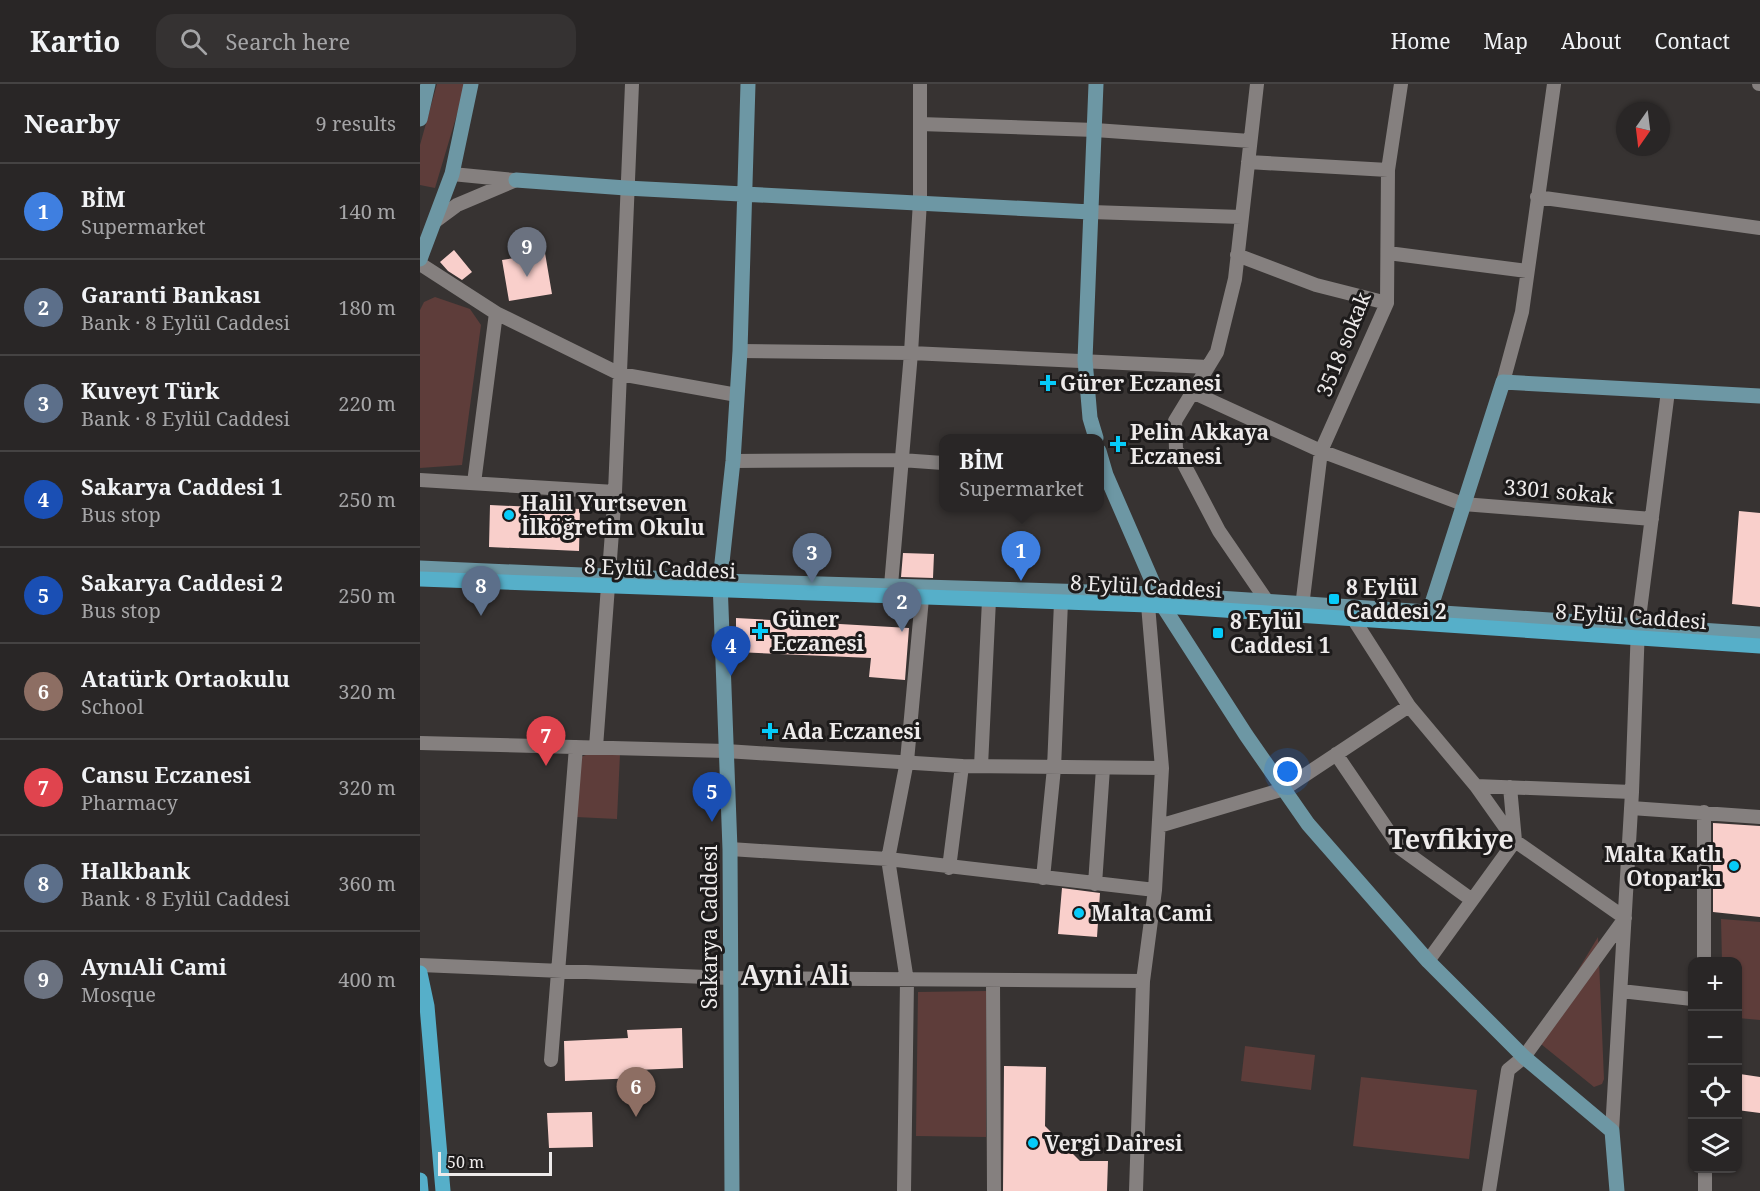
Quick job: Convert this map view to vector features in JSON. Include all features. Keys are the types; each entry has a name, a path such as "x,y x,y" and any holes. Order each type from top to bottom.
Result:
{"main road":[{"name":"8 Eylül Caddesi","path":"420,579 609,581 890,591 922,598 1156,602 1638,632 1760,646"},
{"path":"420,973 427,1006 443,1191"},
{"path":"420,1180 421,1191"}],"street":[{"path":"420,119 428,84"},
{"path":"420,259 427,220 452,174 471,84"},
{"path":"596,747 615,492 632,84"},
{"name":"Sakarya Caddesi","path":"732,1191 730,849 720,586 733,460 740,351 747,194 748,84"},
{"path":"920,84 920,201 911,353 890,591 1156,602"},
{"path":"1094,434 1090,418 1085,360 1096,84"},
{"path":"1257,84 1234,279 1217,352 1175,420 1176,449 1219,531 1272,609"},
{"name":"3518 sokak","path":"1301,611 1321,451 1387,303 1388,170 1401,84"},
{"path":"1427,618 1503,382 1522,312 1554,84"},
{"path":"920,124 1095,130 1250,141"},
{"path":"1248,162 1388,170"},
{"path":"452,174 626,188 920,201 1091,212 1242,217"},
{"path":"427,220 516,180"},
{"path":"1537,197 1760,228"},
{"path":"1388,253 1527,271"},
{"path":"1237,255 1316,285 1387,303"},
{"path":"420,264 496,313 620,374 737,395"},
{"path":"474,483 496,313"},
{"path":"740,351 911,353 1208,367"},
{"path":"1503,382 1760,396"},
{"path":"1617,1191 1612,1131 1632,792 1638,632 1668,391"},
{"name":"3301 sokak","path":"1192,392 1321,451 1463,504 1652,519"},
{"path":"733,460 901,460 939,463"},
{"path":"420,480 615,492"},
{"path":"1104,480 1156,602 1308,824 1428,961 1524,1057 1612,1131"},
{"path":"420,568 609,581"},
{"path":"904,1191 907,981 888,859 907,761 922,598"},
{"path":"981,766 988,600"},
{"path":"1043,878 1054,768 1061,602"},
{"path":"1136,1191 1143,981 1155,890 1162,768 1156,602"},
{"path":"1351,614 1409,706 1476,786 1515,841 1625,918"},
{"path":"1638,632 1760,634"},
{"path":"1159,826 1284,789 1409,706"},
{"path":"420,743 726,751 962,766 1162,768"},
{"path":"551,1060 561,969 576,747"},
{"path":"1336,754 1400,848 1472,900"},
{"path":"949,868 962,766"},
{"path":"1095,884 1103,768"},
{"path":"1476,786 1632,792"},
{"path":"1428,961 1515,841 1510,787"},
{"path":"1631,808 1760,817"},
{"path":"1704,812 1704,957"},
{"path":"730,849 888,859 949,868 1155,890"},
{"path":"1489,1191 1508,1070 1524,1057 1625,918"},
{"path":"420,965 561,969 730,978 1143,981"},
{"path":"993,980 994,1191"},
{"path":"1621,991 1688,999"},
{"path":"1705,1173 1705,1191"}],"shaded area":[{"path":"437,84 466,84 435,188 420,185 420,145"},
{"path":"435,297 470,309 481,325 462,465 420,468 420,310 424,302"},
{"path":"593,752 620,754 617,819 576,817 581,757"},
{"path":"1721,919 1760,922 1760,1020 1742,1018 1742,957 1722,957"},
{"path":"1598,937 1604,1079 1602,1084 1594,1087 1536,1040"},
{"path":"986,991 986,1137 916,1136 918,992"},
{"path":"1245,1046 1315,1055 1311,1090 1241,1081"},
{"path":"1361,1077 1477,1090 1469,1159 1353,1146"}],"building":[{"path":"454,250 472,272 462,280 448,271 440,262"},
{"path":"545,253 552,294 509,301 502,260"},
{"path":"490,505 580,509 579,551 489,547"},
{"path":"1739,511 1760,513 1760,607 1732,604"},
{"path":"903,553 934,554 933,578 901,577"},
{"path":"736,618 909,628 905,680 869,677 871,658 736,652"},
{"name":"Malta Katlı Otoparkı","path":"1713,823 1760,826 1760,917 1713,912"},
{"name":"Malta Cami","path":"1062,888 1100,893 1097,937 1058,934"},
{"path":"682,1028 683,1068 637,1070 637,1078 565,1081 564,1041 628,1038 627,1030"},
{"name":"Vergi Dairesi","path":"1004,1066 1046,1067 1045,1126 1080,1161 1108,1161 1107,1191 1003,1191"},
{"path":"1742,1074 1760,1077 1760,1113 1742,1111"},
{"path":"592,1112 593,1147 549,1148 547,1113"}],"place":[{"name":"AynıAli Cami","path":"527,277"},
{"name":"Gürer Eczanesi","path":"1048,383"},
{"name":"Pelin Akkaya Eczanesi","path":"1118,444"},
{"name":"Halil Yurtseven İlköğretim Okulu","path":"509,515"},
{"name":"BİM","path":"1021,581"},
{"name":"Kuveyt Türk","path":"812,583"},
{"name":"8 Eylül Caddesi 2","path":"1334,599"},
{"name":"Halkbank","path":"481,616"},
{"name":"Güner Eczanesi","path":"760,631"},
{"name":"Garanti Bankası","path":"902,632"},
{"name":"8 Eylül Caddesi 1","path":"1218,633"},
{"name":"Sakarya Caddesi 1","path":"731,676"},
{"name":"Ada Eczanesi","path":"770,731"},
{"name":"Cansu Eczanesi","path":"546,766"},
{"name":"Sakarya Caddesi 2","path":"712,822"},
{"name":"Malta Katlı Otoparkı","path":"1734,866"},
{"name":"Malta Cami","path":"1079,913"},
{"name":"Atatürk Ortaokulu","path":"636,1117"},
{"name":"Vergi Dairesi","path":"1033,1143"}],"district":[{"name":"Tevfikiye","path":"1451,838"},
{"name":"Ayni Ali","path":"795,974"}]}
